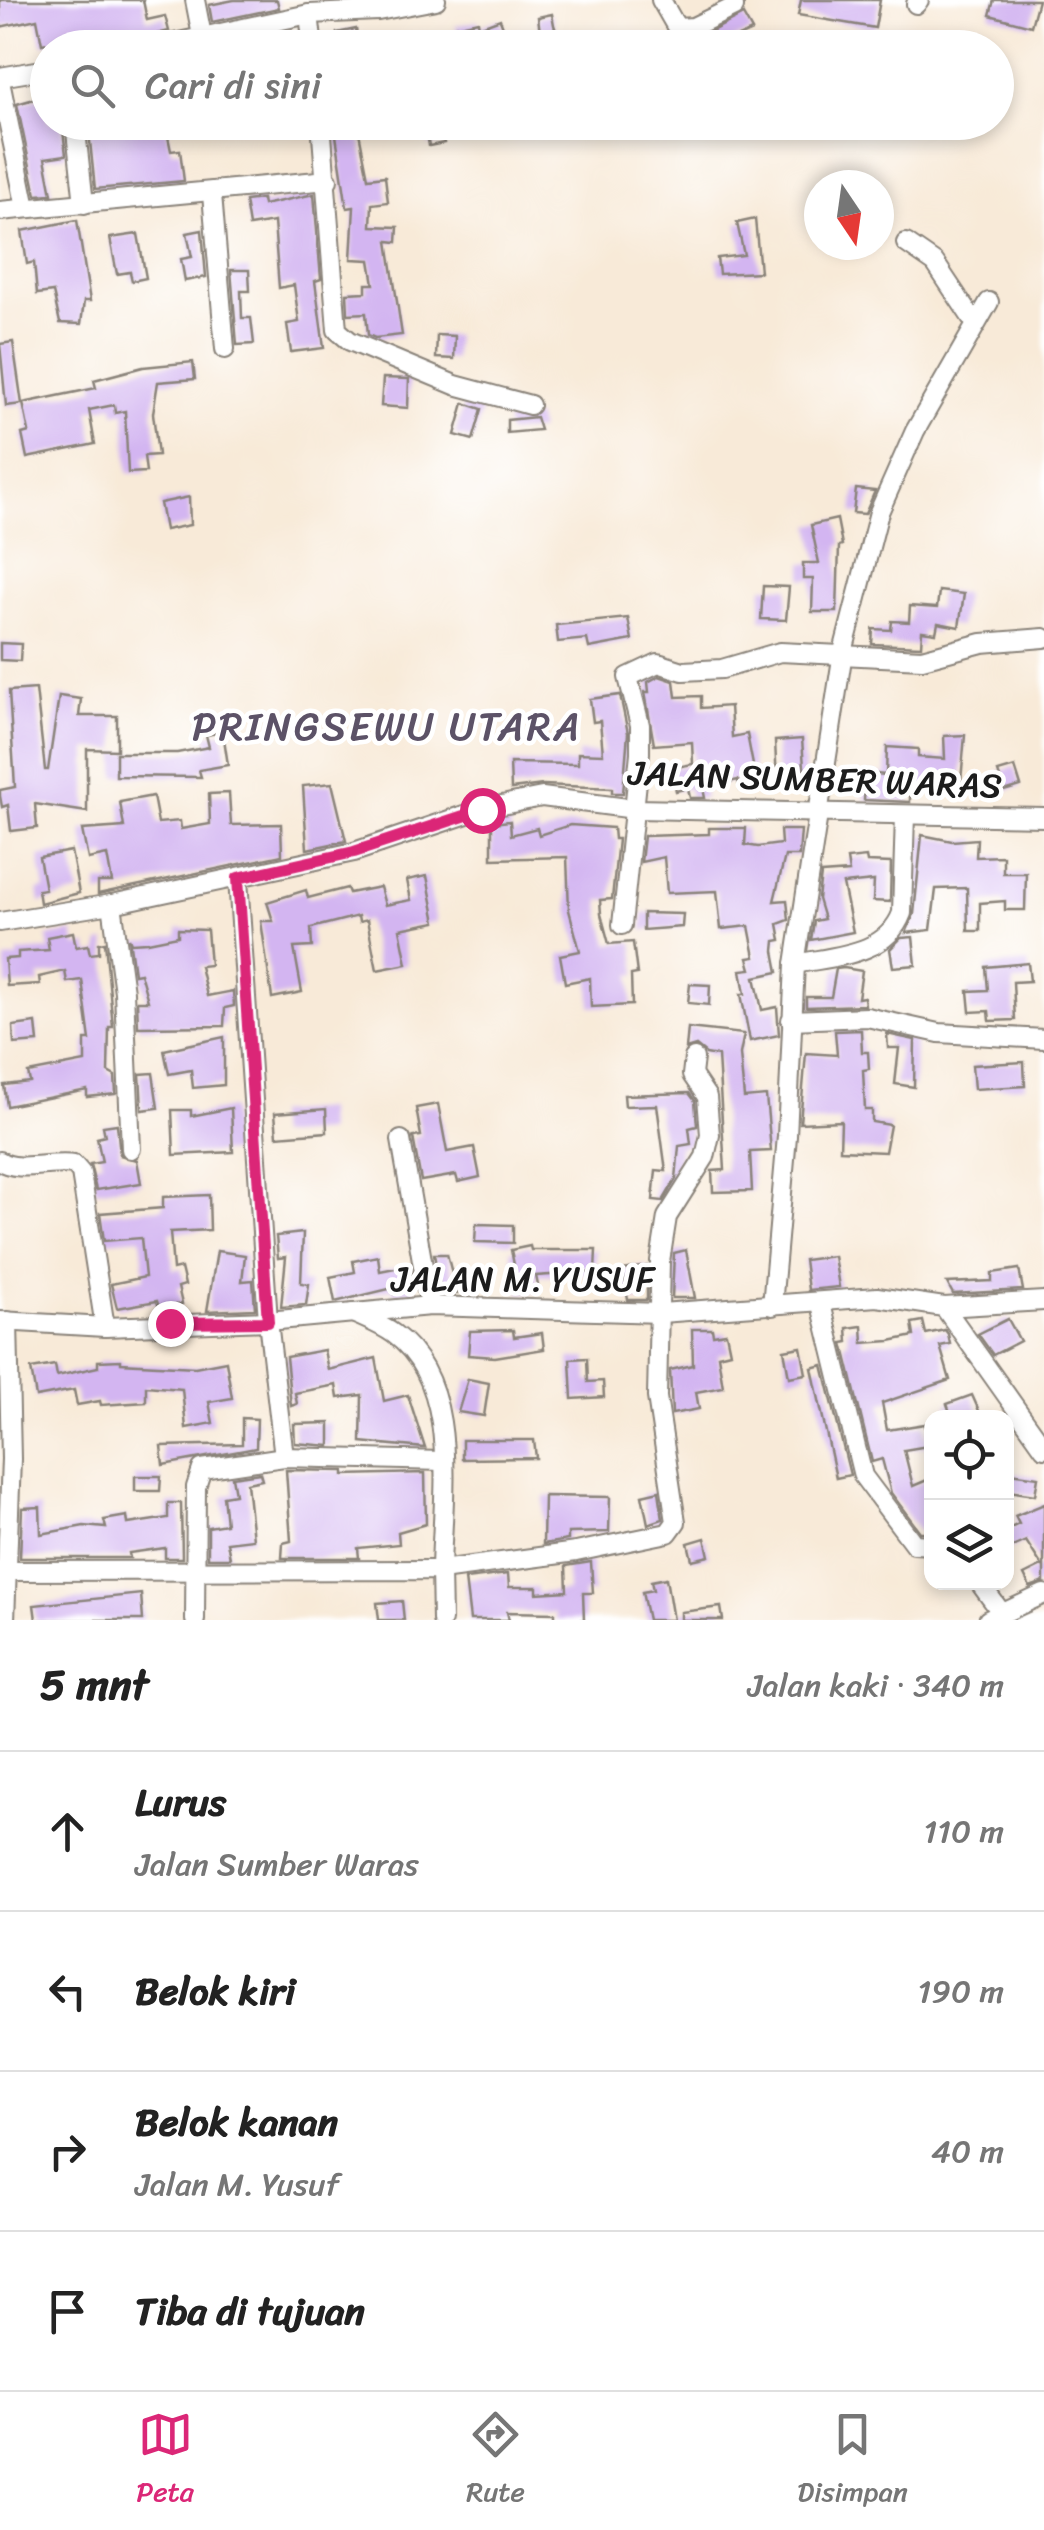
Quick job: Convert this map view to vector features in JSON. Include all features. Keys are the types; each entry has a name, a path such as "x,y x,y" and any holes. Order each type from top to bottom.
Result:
{"street":[{"path":"195,0 201,30"},
{"path":"231,30 338,6 378,11 436,0"},
{"path":"661,0 678,28 692,26 734,7"},
{"path":"309,14 311,30"},
{"path":"26,208 0,79 30,73"},
{"path":"77,140 84,204"},
{"path":"324,140 334,317 342,337 455,385 530,405"},
{"path":"0,210 212,194 328,180"},
{"path":"212,194 225,349"},
{"path":"906,242 934,263 975,323"},
{"path":"772,1306 794,964 815,811 844,652 879,512 914,431 989,302"},
{"path":"622,926 640,725 628,677 658,663 682,670 722,669 780,652 844,652 922,659 982,643 1044,638"},
{"name":"JALAN SUMBER WARAS","path":"0,922 112,904 354,852 482,810 542,797 635,809 1044,817"},
{"path":"794,964 874,946 897,926 902,914 905,815"},
{"path":"238,878 268,1322 284,1457"},
{"path":"112,904 124,992 132,1149"},
{"path":"791,1020 867,1017 939,1033 1044,1039"},
{"path":"3,1572 441,1570 576,1552 668,1533 674,1527 657,1397 662,1235 705,1157 710,1135 707,1098 692,1075 694,1058"},
{"path":"400,1140 430,1306"},
{"path":"0,1160 13,1166 64,1163 74,1165 81,1173 105,1326"},
{"name":"JALAN M. YUSUF","path":"4,1321 105,1326 268,1322 430,1306 661,1313 877,1298 944,1307 1044,1301"},
{"path":"820,1304 863,1476 914,1544 924,1545"},
{"path":"944,1307 1044,1448"},
{"path":"350,1312 393,1333 426,1370 439,1412 443,1461 442,1620"},
{"path":"4,1321 11,1459 3,1572 5,1620"},
{"path":"195,1620 196,1487 202,1469 284,1457 443,1461"},
{"path":"983,1590 994,1616 1044,1594"}],"building":[{"path":"0,0 143,0 147,20 165,16 169,30 39,30 37,19 0,27"},
{"path":"234,0 277,0 279,8 212,22 209,5"},
{"path":"801,0 880,0 875,28 798,15"},
{"path":"994,0 1038,0 1031,26 990,15"},
{"path":"552,14 556,30 540,30 538,17"},
{"path":"743,15 751,30 714,30"},
{"path":"500,19 504,30 457,30 456,26 478,21 479,27"},
{"path":"30,100 30,140 64,140 66,155 45,158 52,194 36,195 17,104"},
{"path":"90,140 169,140 171,151 180,150 184,181 95,189"},
{"path":"337,140 361,140 368,178 385,176 388,202 372,204 371,226 398,227 397,242 388,241 402,335 375,338 368,335 366,313 348,314 347,293 366,292 366,284 374,284 370,260 351,259 354,207 347,208"},
{"path":"428,140 444,140 444,143 429,146"},
{"path":"314,194 321,279 315,281 324,348 291,352 287,324 299,322 294,285 279,288 274,222 249,226 245,201 262,199 263,205"},
{"path":"755,219 760,272 719,274 717,258 744,255 737,223"},
{"path":"77,220 90,301 84,301 81,324 60,323 53,292 37,294 34,262 27,264 22,231"},
{"path":"202,230 206,277 185,281 181,259 192,257 187,233"},
{"path":"138,234 146,278 132,281 130,272 117,274 110,238"},
{"path":"231,270 249,270 250,291 241,291 242,318 251,318 254,344 237,345"},
{"path":"437,335 455,336 454,359 436,358"},
{"path":"13,342 22,404 6,406 0,344"},
{"path":"193,362 195,379 158,382 153,413 158,455 144,456 146,472 128,473 125,411 115,413 114,405 89,410 95,444 27,458 22,434 29,432 23,403 96,388 94,380 143,367"},
{"path":"383,378 409,379 408,408 381,406"},
{"path":"464,403 482,409 473,440 455,435"},
{"path":"536,417 540,430 507,433 507,420"},
{"path":"856,489 875,491 865,514 853,513"},
{"path":"189,497 190,525 165,530 160,503"},
{"path":"837,519 842,545 837,612 812,612 813,579 803,579 803,563 819,563 811,525"},
{"path":"763,586 789,587 786,620 761,619"},
{"path":"939,591 964,594 959,627 938,623 936,633 922,631 921,646 872,644 873,629 891,630 892,621 909,622 910,606 937,608"},
{"path":"628,618 632,640 589,648 587,639 558,642 556,625"},
{"path":"0,643 21,644 20,661 0,660"},
{"path":"659,676 674,681 676,697 701,696 701,708 730,706 732,737 747,734 757,786 740,790 738,780 703,788 705,798 690,798 688,788 676,791 671,768 693,764 692,742 654,745 645,692 649,692 648,682"},
{"path":"36,689 45,770 59,696 81,699 79,716 117,716 117,750 87,749 87,812 35,804 37,828 11,831 8,805 2,807 0,796 0,790 15,787 9,691"},
{"path":"620,695 628,733 623,793 612,793 612,788 543,785 511,789 510,763 578,764 578,753 603,754 600,721 593,722 590,699"},
{"path":"223,732 228,765 199,770 201,777 116,776 116,753 177,753 209,747 206,735"},
{"path":"965,735 960,793 910,790 910,802 864,800 866,773 886,775 887,747 918,749 918,757 945,759 944,736"},
{"path":"802,739 805,781 777,782 775,741"},
{"path":"1015,767 1021,786 1004,791 998,772"},
{"path":"332,783 346,841 307,849 303,786"},
{"path":"229,793 231,825 281,824 282,855 98,894 98,882 112,882 107,855 88,859 82,830 124,827 120,802 153,796 158,823 180,821 181,829 210,824 209,794"},
{"path":"510,821 511,835 537,828 539,835 570,825 613,828 614,839 618,839 612,899 600,900 601,914 609,944 633,942 637,974 631,975 632,1005 591,1007 590,978 565,983 560,955 580,951 569,910 567,857 492,859 492,823"},
{"path":"709,828 746,828 745,845 758,847 781,844 780,830 801,830 799,856 785,856 774,901 787,900 789,920 778,924 781,940 775,941 774,951 778,972 755,977 762,1010 777,1007 779,1035 750,1041 741,994 745,994 741,970 751,969 748,958 755,957 749,926 721,929 717,891 667,893 664,857 641,862 644,836 709,834"},
{"path":"922,835 952,841 977,839 976,857 1003,856 1003,873 1026,873 1025,910 1005,910 1005,901 980,903 980,931 968,931 967,888 936,889 931,930 906,933 914,914"},
{"path":"71,851 79,893 40,903 38,890 45,889 39,857"},
{"path":"866,857 867,862 891,863 890,902 873,901 874,881 843,884 853,932 811,940 814,921 824,919 818,899 821,874 849,872 847,859"},
{"path":"427,876 436,922 400,929 407,964 377,970 367,920 359,922 358,916 311,928 312,947 294,948 302,992 272,998 261,921 273,921 267,902 306,890 308,898 347,888 349,893 380,887 385,905 411,900 407,880"},
{"path":"643,913 683,914 682,927 643,930"},
{"path":"178,929 207,930 210,965 200,966 207,996 233,991 234,1006 225,1008 224,1026 138,1027 137,1001 148,1001 140,973 134,974 129,938 131,943 148,942 178,936"},
{"path":"73,932 76,947 88,945 90,954 99,953 99,943 105,942 113,1027 109,1027 108,1072 115,1076 116,1094 87,1097 87,1090 7,1106 4,1085 30,1082 28,1073 85,1062 85,1040 90,1040 82,980 67,982 65,971 39,977 40,984 7,986 5,959 18,958 18,952 49,950 47,937"},
{"path":"913,937 916,965 893,967 890,949 901,938"},
{"path":"1028,963 1030,981 1013,982 1015,1020 990,1021 989,1011 970,1012 968,991 988,990 986,967"},
{"path":"836,969 862,971 858,998 864,997 865,1005 806,1007 806,997 831,997"},
{"path":"690,984 710,985 709,1005 688,1003"},
{"path":"36,1023 38,1042 14,1044 13,1026"},
{"path":"688,1028 744,1034 740,1054 744,1098 766,1096 771,1151 750,1152 752,1191 713,1192 712,1171 725,1170 718,1056 706,1054 696,1046 686,1049"},
{"path":"861,1030 862,1052 868,1052 869,1069 863,1070 865,1110 872,1110 872,1122 890,1125 885,1152 840,1150 841,1121 800,1123 806,1053 837,1055 835,1031"},
{"path":"887,1034 915,1040 914,1087 895,1084 899,1048 888,1048"},
{"path":"224,1037 224,1085 193,1088 191,1070 169,1074 164,1050"},
{"path":"1024,1062 1025,1086 974,1089 972,1065"},
{"path":"153,1073 158,1108 142,1110 140,1074"},
{"path":"689,1093 695,1101 697,1126 689,1128 691,1144 679,1146 676,1179 663,1201 653,1200 656,1170 666,1171 657,1105 625,1106 624,1095"},
{"path":"438,1104 447,1152 474,1147 480,1177 458,1182 456,1175 421,1181 413,1137 421,1136 416,1108"},
{"path":"231,1108 233,1152 174,1155 172,1110 191,1110 191,1116"},
{"path":"326,1109 327,1132 277,1136 275,1113"},
{"path":"117,1124 120,1155 137,1160 141,1183 96,1190 90,1164 102,1162 97,1138 105,1136 103,1126"},
{"path":"209,1195 210,1230 170,1232 173,1270 181,1268 185,1285 178,1287 182,1304 159,1308 157,1301 117,1308 111,1284 145,1277 141,1238 104,1241 100,1213 163,1208 163,1197"},
{"path":"476,1224 513,1225 513,1243 475,1242"},
{"path":"303,1233 301,1283 309,1284 306,1305 281,1307 286,1257 278,1258 276,1236"},
{"path":"530,1246 531,1250 596,1250 595,1272 536,1276 539,1290 520,1294 511,1250"},
{"path":"686,1250 695,1298 672,1298 674,1253"},
{"path":"217,1251 245,1255 242,1281 253,1280 255,1309 207,1311"},
{"path":"434,1254 447,1254 457,1293 441,1294"},
{"path":"378,1256 380,1271 410,1265 415,1290 394,1294 393,1288 335,1302 330,1277 355,1272 353,1261"},
{"path":"834,1256 839,1287 808,1290 804,1260"},
{"path":"647,1266 647,1300 628,1300 623,1270"},
{"path":"1019,1269 1023,1290 953,1294 947,1283 992,1281 992,1273"},
{"path":"1008,1319 1020,1341 993,1355 978,1334"},
{"path":"923,1321 926,1334 945,1330 950,1344 940,1346 950,1380 882,1403 887,1430 924,1424 924,1447 904,1450 913,1486 924,1481 924,1532 920,1532 891,1493 882,1459 872,1462 843,1343 848,1342 847,1328 862,1326 863,1343 890,1341 914,1336 912,1323"},
{"path":"692,1329 712,1329 713,1335 726,1333 730,1352 718,1355 723,1387 696,1392 699,1409 672,1414 670,1370 693,1365"},
{"path":"513,1330 514,1337 542,1333 544,1349 495,1357 468,1355 470,1331"},
{"path":"801,1347 806,1374 789,1377 784,1350"},
{"path":"324,1350 328,1370 376,1358 384,1401 408,1395 425,1448 361,1442 362,1395 338,1398 336,1385 295,1393 297,1404 291,1406 286,1357"},
{"path":"587,1358 588,1382 603,1381 604,1397 572,1399 570,1359"},
{"path":"98,1361 195,1367 226,1361 232,1398 209,1402 213,1423 186,1428 182,1389 146,1386 146,1402 101,1405 100,1401 77,1405 74,1390 36,1397 31,1369 55,1365 57,1376 98,1367"},
{"path":"823,1365 850,1475 836,1478 812,1368"},
{"path":"468,1379 489,1383 484,1416 458,1412"},
{"path":"972,1395 979,1410 949,1410 947,1404"},
{"path":"242,1418 257,1419 256,1448 163,1465 161,1446 242,1444"},
{"path":"330,1423 330,1446 295,1443 294,1424"},
{"path":"462,1440 534,1440 536,1458 462,1459"},
{"path":"286,1470 344,1471 344,1475 425,1473 426,1524 398,1532 399,1544 358,1548 359,1558 282,1558 283,1543 291,1541"},
{"path":"260,1473 262,1480 247,1483 253,1539 227,1542 230,1558 208,1558 208,1527 226,1524 223,1496 235,1494 232,1477"},
{"path":"1014,1473 1038,1477 1035,1495 1014,1492"},
{"path":"135,1476 161,1476 160,1491 135,1491"},
{"path":"659,1491 663,1519 648,1524 642,1495"},
{"path":"544,1496 610,1497 609,1532 568,1533 568,1540 543,1544"},
{"path":"168,1503 181,1503 182,1558 165,1558 165,1548 129,1553 130,1558 20,1558 22,1508 40,1507 41,1534 84,1526 106,1528 104,1520 127,1516 128,1524 168,1518"},
{"path":"1044,1504 1044,1582 1030,1587 1024,1575 1042,1566 1026,1541 1014,1546 1014,1526 1019,1524 1015,1516"},
{"path":"705,1538 709,1556 692,1560 688,1543"},
{"path":"591,1562 593,1593 583,1593 584,1620 555,1620 555,1613 507,1612 509,1620 470,1620 465,1579 508,1574 509,1587 537,1587 537,1593 567,1591 566,1566"},
{"path":"666,1578 673,1620 648,1620 642,1592 653,1590 651,1581"},
{"path":"141,1594 143,1620 36,1620 34,1605"},
{"path":"402,1601 404,1620 379,1620 377,1603"},
{"path":"721,1607 723,1620 681,1620 681,1612"}],"district":[{"name":"PRINGSEWU UTARA","path":"387,726"}],"route":[{"path":"170,1323 268,1322 238,878 354,852 482,810"}]}
